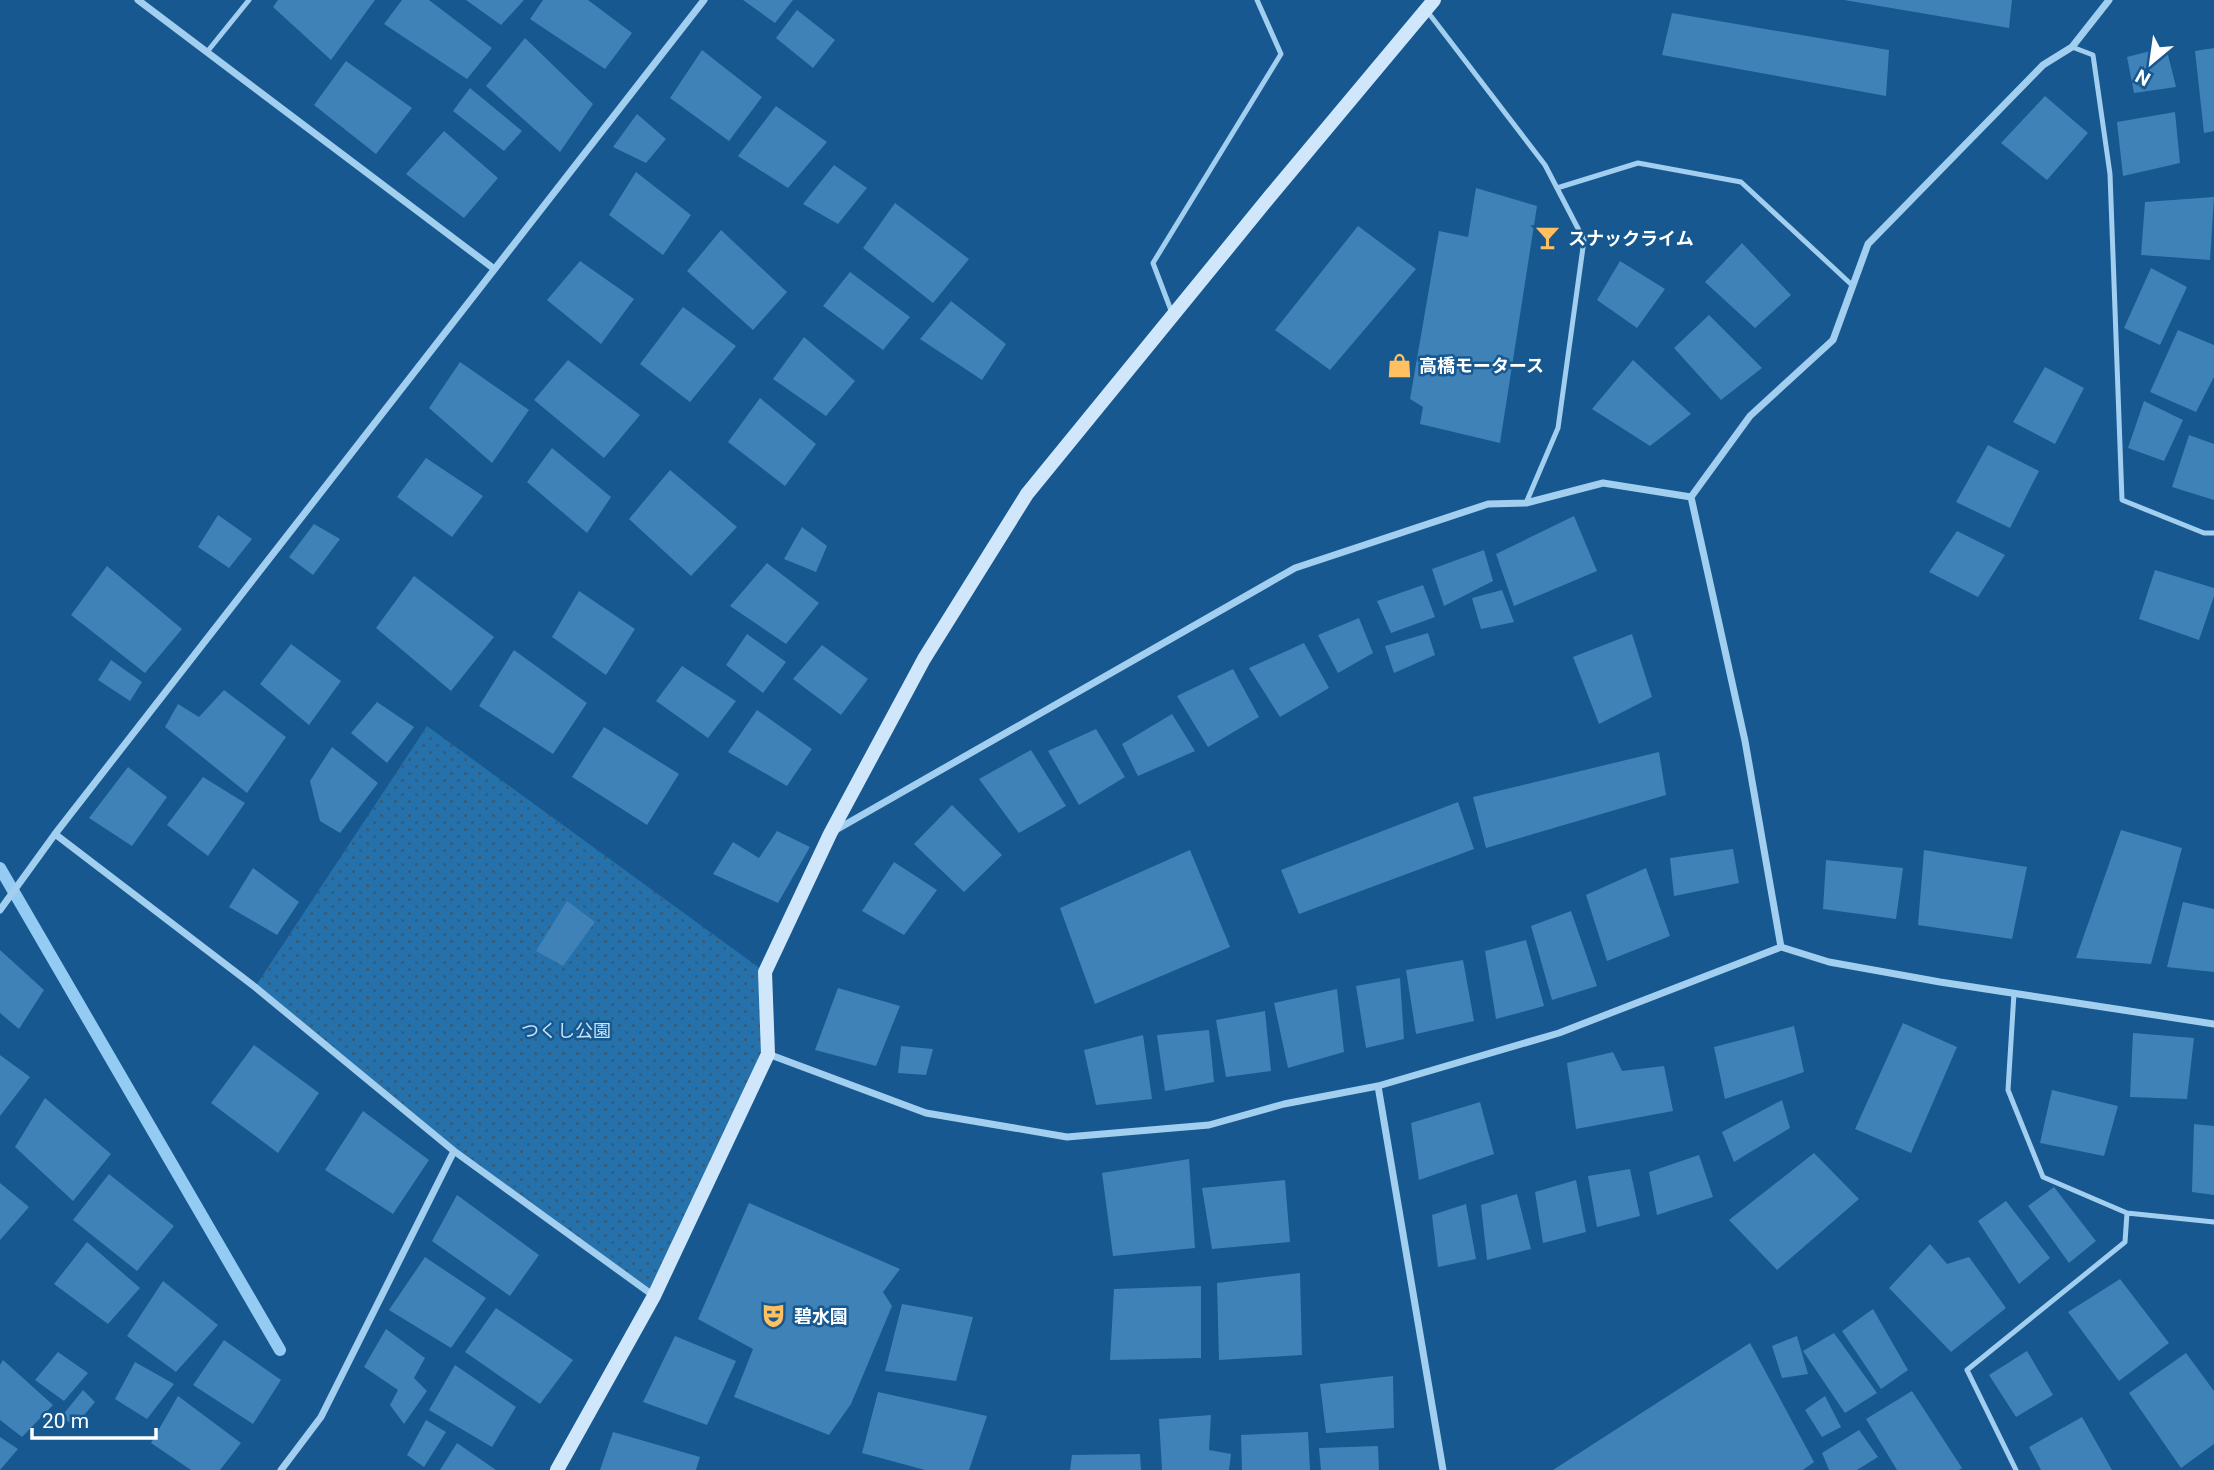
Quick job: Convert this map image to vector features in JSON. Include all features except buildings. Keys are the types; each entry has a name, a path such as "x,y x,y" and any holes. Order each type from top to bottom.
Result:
{"street":[{"path":"138,0 493,268"},
{"path":"0,911 55,834 704,0"},
{"path":"1780,947 1745,741 1691,497 1750,416 1833,340 1868,244 2043,65 2072,47 2109,0"},
{"path":"557,1470 654,1296 768,1054 765,972 830,834 924,659 1027,494 1430,5"},
{"path":"830,834 1295,568 1488,504 1526,503 1603,483 1691,497"},
{"path":"55,834 256,988 454,1152 654,1296"},
{"path":"768,1054 926,1113 1067,1137 1209,1125 1284,1104 1378,1086 1559,1033 1780,947 1829,962 2214,1024"},
{"path":"1378,1086 1443,1470"},
{"path":"281,1470 321,1417 454,1152"}],"lane":[{"path":"207,52 249,0"},
{"path":"1173,315 1153,263 1281,54 1257,0"},
{"path":"1430,5 1545,165 1584,240 1558,428 1526,503"},
{"path":"2072,47 2093,55 2110,174 2123,500 2204,533 2214,533"},
{"path":"1557,188 1638,163 1741,182 1853,286"},
{"path":"2014,993 2008,1090 2043,1177 2127,1213 2214,1222"},
{"path":"2016,1470 1967,1370 2125,1242 2127,1213"}],"green space":[{"name":"つくし公園","path":"427,726 765,972 768,1054 654,1296 454,1151 255,987"}],"waterway":[{"path":"0,868 280,1350"}],"place":[{"name":"スナックライム","path":"1548,238"},
{"name":"高橋モータース","path":"1399,365"},
{"name":"碧水園","path":"774,1316"}]}
